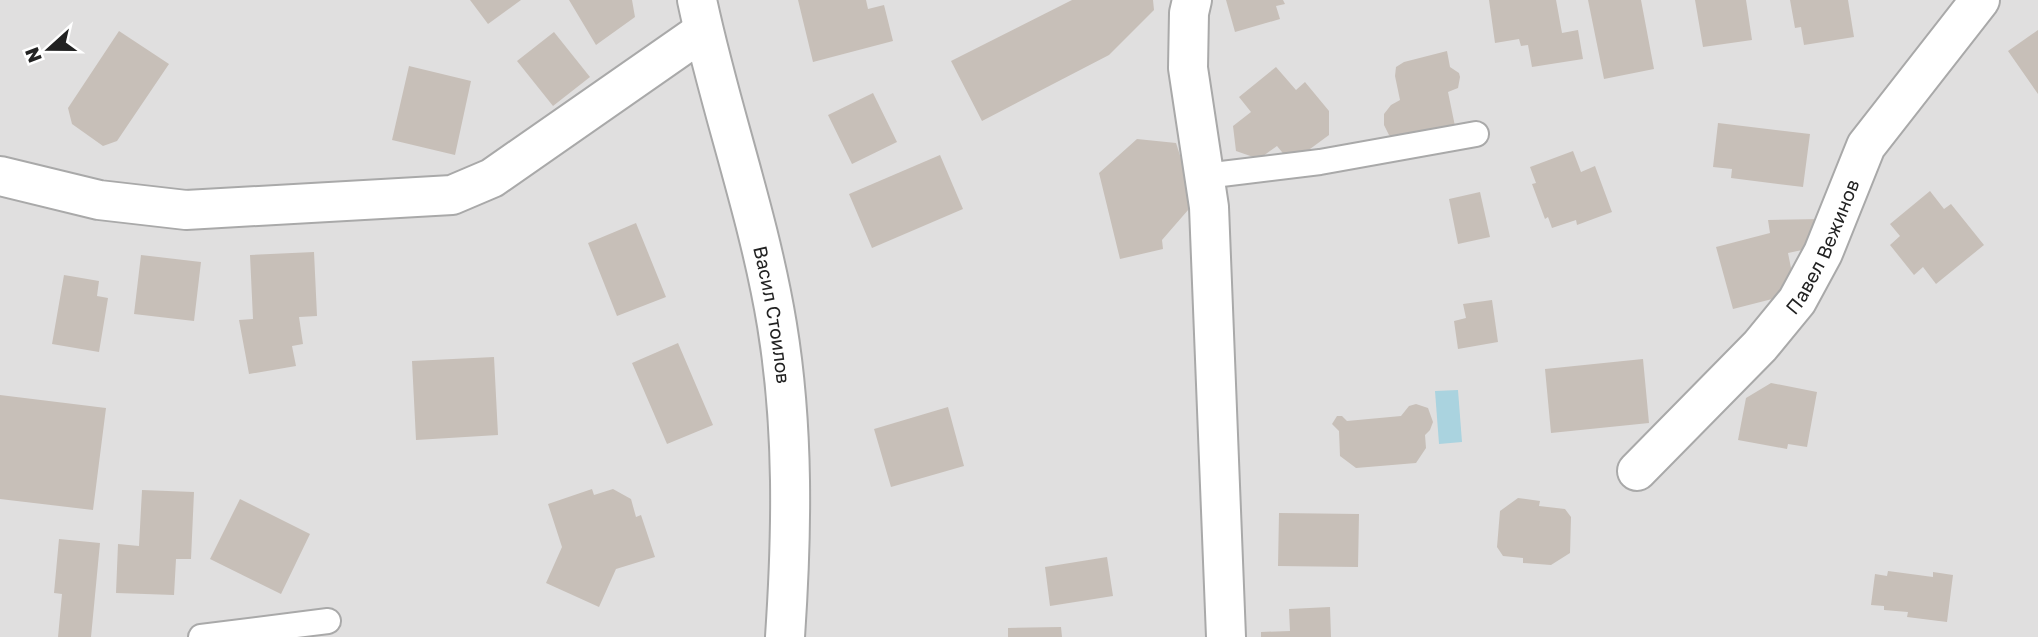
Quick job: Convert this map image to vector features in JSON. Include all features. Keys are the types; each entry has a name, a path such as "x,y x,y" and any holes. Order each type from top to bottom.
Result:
{"street":[{"path":"1192,0 1189,13 1188,68 1209,207 1226,637"},
{"name":"Павел Вежинов","path":"1637,471 1760,346 1797,301 1823,253 1866,146 1980,0"},
{"path":"0,176 99,200 186,210 452,195 492,178 700,15"},
{"name":"Васил Стоилов","path":"700,15 761,250 777,324 790,466 790,558 785,637"}],"lane":[{"path":"1205,176 1320,162 1476,134"},
{"path":"201,637 328,621"}],"shaded area":[{"path":"0,0 2038,0 2038,637 0,637"}],"water":[{"path":"1458,390 1462,442 1439,444 1435,391"}],"building":[{"path":"470,0 521,0 488,24"},
{"path":"569,0 632,0 635,17 596,45"},
{"path":"798,0 866,0 868,9 884,5 893,41 813,62"},
{"path":"1072,0 1153,0 1154,10 1109,55 982,121 951,61"},
{"path":"1226,0 1283,0 1285,4 1276,6 1280,19 1235,32"},
{"path":"1489,0 1556,0 1562,33 1578,30 1583,59 1532,67 1528,45 1521,46 1519,39 1495,43"},
{"path":"1588,0 1641,0 1654,69 1604,79"},
{"path":"1695,0 1746,0 1752,40 1703,47"},
{"path":"1790,0 1848,0 1854,37 1804,45 1801,27 1795,28"},
{"path":"2038,30 2038,94 2008,51"},
{"path":"119,31 169,64 117,141 103,146 72,124 68,108"},
{"path":"554,32 590,77 553,106 517,61"},
{"path":"1447,51 1450,67 1459,73 1460,77 1458,88 1448,92 1456,131 1398,140 1389,135 1384,125 1384,114 1391,105 1400,100 1396,67 1404,62"},
{"path":"409,66 471,81 455,155 392,140"},
{"path":"1276,67 1296,90 1305,82 1329,111 1329,135 1291,163 1277,146 1259,159 1236,151 1233,126 1251,112 1239,97"},
{"path":"873,93 897,142 852,164 828,115"},
{"path":"1718,123 1810,134 1803,187 1731,178 1732,169 1713,167"},
{"path":"1137,139 1176,143 1195,202 1162,240 1163,249 1120,259 1099,173"},
{"path":"1573,151 1581,172 1595,166 1612,212 1577,225 1576,220 1552,228 1548,217 1545,219 1532,184 1536,183 1530,167"},
{"path":"940,155 963,209 872,248 849,194"},
{"path":"1930,191 1944,209 1951,204 1984,245 1936,284 1923,267 1914,275 1890,245 1900,236 1890,224"},
{"path":"1480,192 1490,237 1458,244 1449,199"},
{"path":"1821,219 1821,246 1788,253 1796,293 1733,309 1716,247 1770,233 1768,220"},
{"path":"636,223 666,297 617,316 588,243"},
{"path":"314,252 317,316 299,317 303,344 292,346 296,366 249,374 239,320 253,319 250,255"},
{"path":"141,255 201,262 194,321 134,314"},
{"path":"64,275 99,281 97,296 108,298 99,352 52,344"},
{"path":"1492,300 1498,342 1458,349 1454,321 1466,318 1463,304"},
{"path":"678,343 713,425 667,444 632,363"},
{"path":"494,357 498,435 416,440 412,361"},
{"path":"1643,359 1649,423 1551,433 1545,369"},
{"path":"1771,383 1817,392 1807,447 1788,444 1787,449 1738,440 1746,398"},
{"path":"0,395 106,408 93,510 0,499"},
{"path":"1416,404 1428,408 1433,422 1425,435 1426,448 1416,463 1356,468 1340,456 1339,431 1332,424 1337,416 1342,416 1347,421 1401,416 1409,406"},
{"path":"948,407 964,466 891,487 874,429"},
{"path":"592,489 594,495 613,489 631,499 636,517 641,515 655,557 616,569 599,607 546,583 562,547 548,504"},
{"path":"142,490 194,492 191,559 176,559 174,595 116,593 118,544 139,546"},
{"path":"1518,498 1540,501 1539,506 1565,509 1571,517 1570,553 1551,565 1523,563 1523,558 1503,556 1497,547 1500,511"},
{"path":"240,499 310,534 281,594 210,559"},
{"path":"1279,513 1359,514 1358,567 1278,566"},
{"path":"59,539 100,543 91,637 58,637 62,594 54,593"},
{"path":"1107,557 1113,596 1050,606 1045,567"},
{"path":"1888,571 1933,577 1933,572 1953,575 1947,622 1907,617 1908,612 1884,610 1884,606 1871,605 1875,574 1887,576"},
{"path":"1330,607 1331,637 1261,637 1261,632 1290,631 1289,609"},
{"path":"1061,627 1062,637 1008,637 1008,628"}]}
